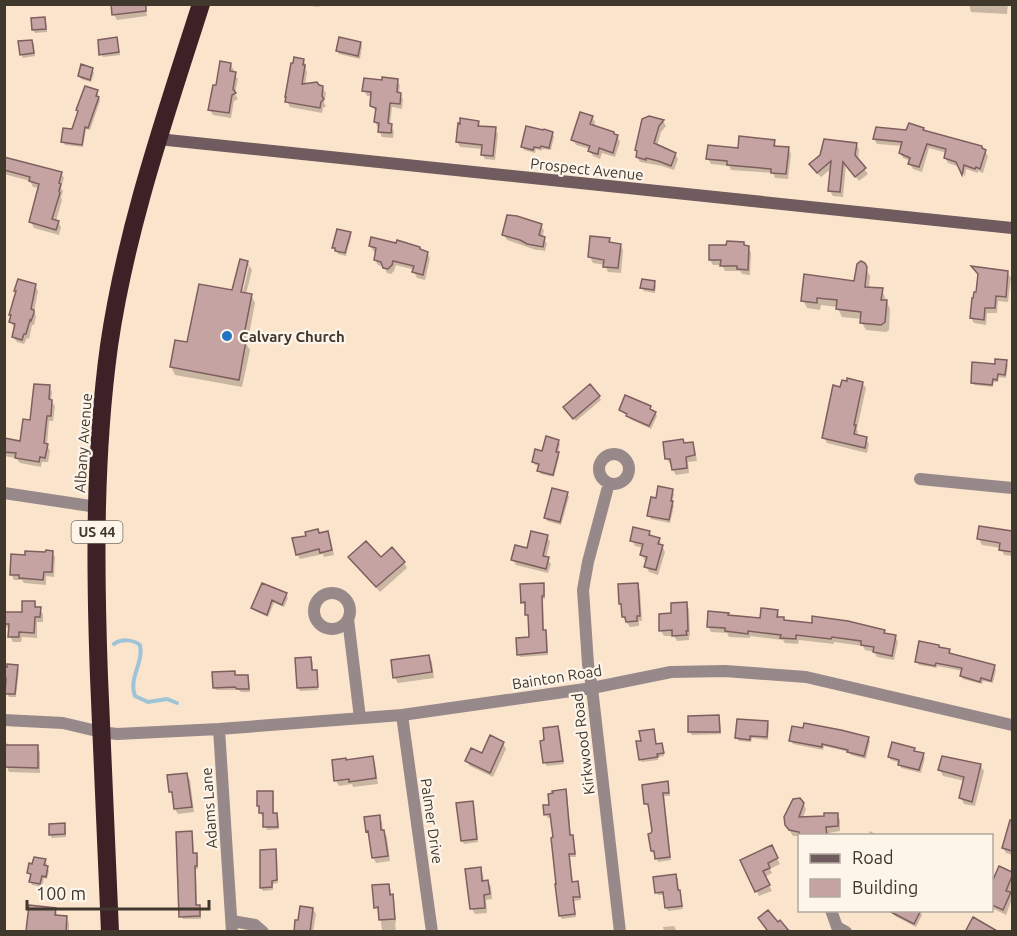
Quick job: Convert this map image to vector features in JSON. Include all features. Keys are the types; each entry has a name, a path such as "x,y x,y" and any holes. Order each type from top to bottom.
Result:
{"highway":[{"name":"Albany Avenue","path":"110,932 96,597 99,448 110,345 120,285 158,139 201,4"}],"main road":[{"name":"Prospect Avenue","path":"158,139 1012,228"}],"street":[{"path":"920,479 1012,488"},
{"name":"Kirkwood Road","path":"609,483 588,562 584,590 588,664 620,932"},
{"path":"4,493 97,507"},
{"path":"348,619 360,718"},
{"name":"Bainton Road","path":"4,720 63,723 117,734 219,729 402,715 592,688 671,672 725,671 806,677 1012,725"},
{"name":"Palmer Drive","path":"402,715 432,932"},
{"name":"Adams Lane","path":"219,729 232,926 255,925 263,932"},
{"path":"832,912 837,927 846,932"}],"building":[{"path":"111,4 146,4 146,11 112,15"},
{"path":"45,17 46,29 32,30 31,18"},
{"path":"117,37 119,52 99,55 98,40"},
{"path":"339,37 361,42 358,56 336,51"},
{"path":"32,40 34,53 20,55 18,41"},
{"path":"294,57 304,59 302,84 317,82 323,86 324,99 320,108 285,102"},
{"path":"220,61 231,63 230,71 236,72 233,89 236,93 232,95 229,113 208,110 213,85 216,85"},
{"path":"81,64 93,68 90,80 78,76"},
{"path":"382,77 398,79 397,92 401,93 400,104 390,103 388,123 392,124 391,133 378,132 379,123 374,122 376,108 370,106 371,92 362,91 364,78 382,80"},
{"path":"85,86 98,90 96,96 99,97 88,128 85,127 82,145 61,142 63,128 72,129"},
{"path":"580,112 593,116 590,124 618,135 613,153 599,148 598,154 593,153 588,151 590,146 571,140"},
{"path":"649,116 664,120 659,126 654,143 676,153 671,166 636,157 637,151 635,150 642,119"},
{"path":"460,118 479,121 478,126 496,127 493,156 481,155 482,145 456,142"},
{"path":"909,123 924,128 923,130 982,146 986,150 980,169 964,165 962,175 956,162 944,158 946,149 927,144 919,167 908,164 910,158 899,153 902,142 873,139 876,127 906,130"},
{"path":"526,126 553,132 549,148 541,146 540,148 534,147 533,150 521,147"},
{"path":"739,136 775,140 774,146 789,147 786,174 771,173 771,169 727,165 727,161 706,159 708,145 738,148"},
{"path":"824,139 857,143 855,155 866,168 855,177 843,162 840,192 828,191 831,161 817,173 809,164 820,155"},
{"path":"4,157 62,172 59,183 61,184 60,193 52,219 59,221 56,230 29,222 39,184 29,181 30,177 4,170"},
{"path":"507,215 542,224 539,235 545,237 543,247 502,235"},
{"path":"337,229 351,232 345,253 332,248"},
{"path":"590,236 610,238 609,242 621,244 618,268 603,267 604,260 588,257"},
{"path":"371,237 396,243 397,240 428,252 423,275 412,272 414,266 393,261 388,269 383,268 381,262 374,260 376,248 369,246"},
{"path":"727,241 744,242 744,245 749,246 748,270 737,269 737,266 720,266 721,260 709,260 709,245 726,245"},
{"name":"Calvary Church","path":"240,259 248,261 241,292 252,294 243,340 246,341 239,380 170,367 175,340 187,342 199,284 232,290"},
{"path":"861,261 867,267 865,287 883,288 881,300 887,300 885,322 881,325 860,323 861,312 836,309 837,300 817,298 817,303 801,301 804,274 854,281 857,264"},
{"path":"971,266 1008,271 1006,297 996,296 995,308 985,308 984,320 970,318 978,274"},
{"path":"18,279 36,284 31,309 34,313 22,340 12,337 15,324 9,322"},
{"path":"642,279 655,281 654,290 640,288"},
{"path":"995,359 1007,360 1005,375 998,374 997,380 993,379 992,385 971,383 972,362 995,364"},
{"path":"847,378 863,382 854,434 867,437 865,448 822,438 833,385 840,387 842,380 847,381"},
{"path":"34,384 50,385 49,399 52,400 51,416 47,416 44,443 48,444 45,458 40,457 39,462 15,458 16,453 4,452 4,438 20,441 23,419 30,420"},
{"path":"590,384 600,396 573,419 563,407"},
{"path":"625,395 651,406 650,409 656,412 649,426 626,416 627,414 619,410"},
{"path":"546,436 559,440 556,452 559,452 553,475 537,471 539,464 532,462 535,449 542,451"},
{"path":"683,439 684,443 693,442 695,455 686,457 687,468 672,470 670,459 665,459 663,442"},
{"path":"658,486 673,489 669,520 647,516 651,497 656,498"},
{"path":"552,488 568,492 560,522 544,518"},
{"path":"979,526 1012,531 1012,552 999,550 1000,543 977,539"},
{"path":"633,527 650,531 649,535 660,538 658,544 663,545 656,570 644,567 647,557 640,555 643,544 630,541"},
{"path":"318,529 319,533 328,531 332,550 320,553 319,549 296,555 292,538 306,536 305,532"},
{"path":"531,531 548,535 543,556 549,557 546,569 511,560 515,545 527,548"},
{"path":"366,541 381,557 392,547 405,562 376,587 348,557"},
{"path":"46,550 53,551 52,572 44,572 43,580 10,575 11,554 25,555 25,551 45,552"},
{"path":"262,583 287,593 282,605 272,600 267,615 251,608"},
{"path":"544,583 543,630 546,630 547,652 517,655 516,638 529,637 528,615 525,615 525,602 521,603 520,584"},
{"path":"638,583 640,616 637,616 637,621 626,622 625,617 622,617 621,604 619,604 618,584"},
{"path":"22,601 35,601 35,607 41,607 40,617 35,617 34,633 19,632 19,637 8,637 9,624 4,624 4,612 22,612"},
{"path":"687,602 687,635 672,636 672,630 659,631 659,614 671,613 671,603"},
{"path":"761,608 778,610 777,617 784,617 784,620 812,623 812,616 848,621 885,630 884,633 896,635 892,656 873,652 874,647 861,645 861,641 796,635 796,639 780,638 781,635 748,631 748,634 725,631 725,628 707,627 708,611 760,618"},
{"path":"919,641 950,649 949,653 995,665 991,681 981,678 980,682 960,676 962,668 915,662"},
{"path":"429,655 432,672 393,678 391,660"},
{"path":"311,657 312,670 317,670 318,687 297,688 295,658"},
{"path":"7,664 18,665 15,694 5,694 4,667 7,667"},
{"path":"235,671 235,675 248,675 249,689 213,688 212,672"},
{"path":"719,715 720,732 688,732 688,716"},
{"path":"737,719 768,721 767,737 750,736 750,740 735,738"},
{"path":"804,723 869,737 864,756 822,744 822,747 789,741 792,726 803,728"},
{"path":"558,726 563,761 543,763 540,741 544,740 543,728"},
{"path":"654,729 656,744 662,743 664,753 657,754 658,757 639,760 636,741 641,741 639,731"},
{"path":"490,735 504,742 490,773 465,761 471,748 482,753"},
{"path":"892,742 915,748 914,751 924,753 919,770 898,765 899,760 888,757"},
{"path":"4,745 38,745 38,768 4,767"},
{"path":"373,756 376,778 349,782 349,779 334,781 332,760"},
{"path":"942,756 981,764 972,802 959,798 964,777 938,770"},
{"path":"187,773 192,807 174,809 167,775"},
{"path":"668,781 669,793 663,793 670,857 655,859 648,834 652,831 648,804 644,804 642,785"},
{"path":"566,789 570,835 573,835 575,854 569,854 572,882 578,881 580,897 573,897 575,914 559,916 550,814 544,815 543,805 549,805 548,794 553,793 552,791"},
{"path":"257,791 273,791 273,813 277,813 278,827 263,827 263,813 259,813 259,806 257,806"},
{"path":"800,798 804,803 799,817 838,813 838,826 826,827 827,834 799,834 799,832 789,830 785,825 784,817 793,799"},
{"path":"473,801 477,839 461,841 456,803"},
{"path":"380,815 381,830 384,830 388,856 372,858 364,817"},
{"path":"1010,820 1012,820 1012,851 1002,848"},
{"path":"65,823 65,834 49,835 49,824"},
{"path":"192,831 193,853 197,853 196,905 200,905 200,916 179,917 176,832"},
{"path":"772,845 778,858 768,863 770,868 763,871 770,885 755,892 740,860"},
{"path":"276,849 277,880 272,881 272,887 260,888 260,850"},
{"path":"34,857 46,859 44,865 48,866 46,877 42,876 40,884 29,882 31,874 27,873 29,863 32,864"},
{"path":"999,866 1012,872 1006,891 1011,892 1003,910 993,905 993,880"},
{"path":"481,867 482,881 488,880 490,894 484,895 485,908 470,909 465,869"},
{"path":"676,874 682,906 665,908 663,892 655,893 653,877"},
{"path":"389,884 390,895 393,894 395,919 379,920 378,907 374,908 372,885"},
{"path":"29,905 56,908 55,915 67,916 66,932 26,931"},
{"path":"300,906 313,908 310,932 294,932"},
{"path":"768,910 790,932 766,932 767,930 758,918"},
{"path":"891,912 920,912 914,924"},
{"path":"973,917 999,932 965,932"}],"waterway":[{"path":"114,644 127,640 140,645 140,658 133,683 135,696 148,702 167,699 177,703"}],"place":[{"name":"Calvary Church","path":"227,336"}]}
